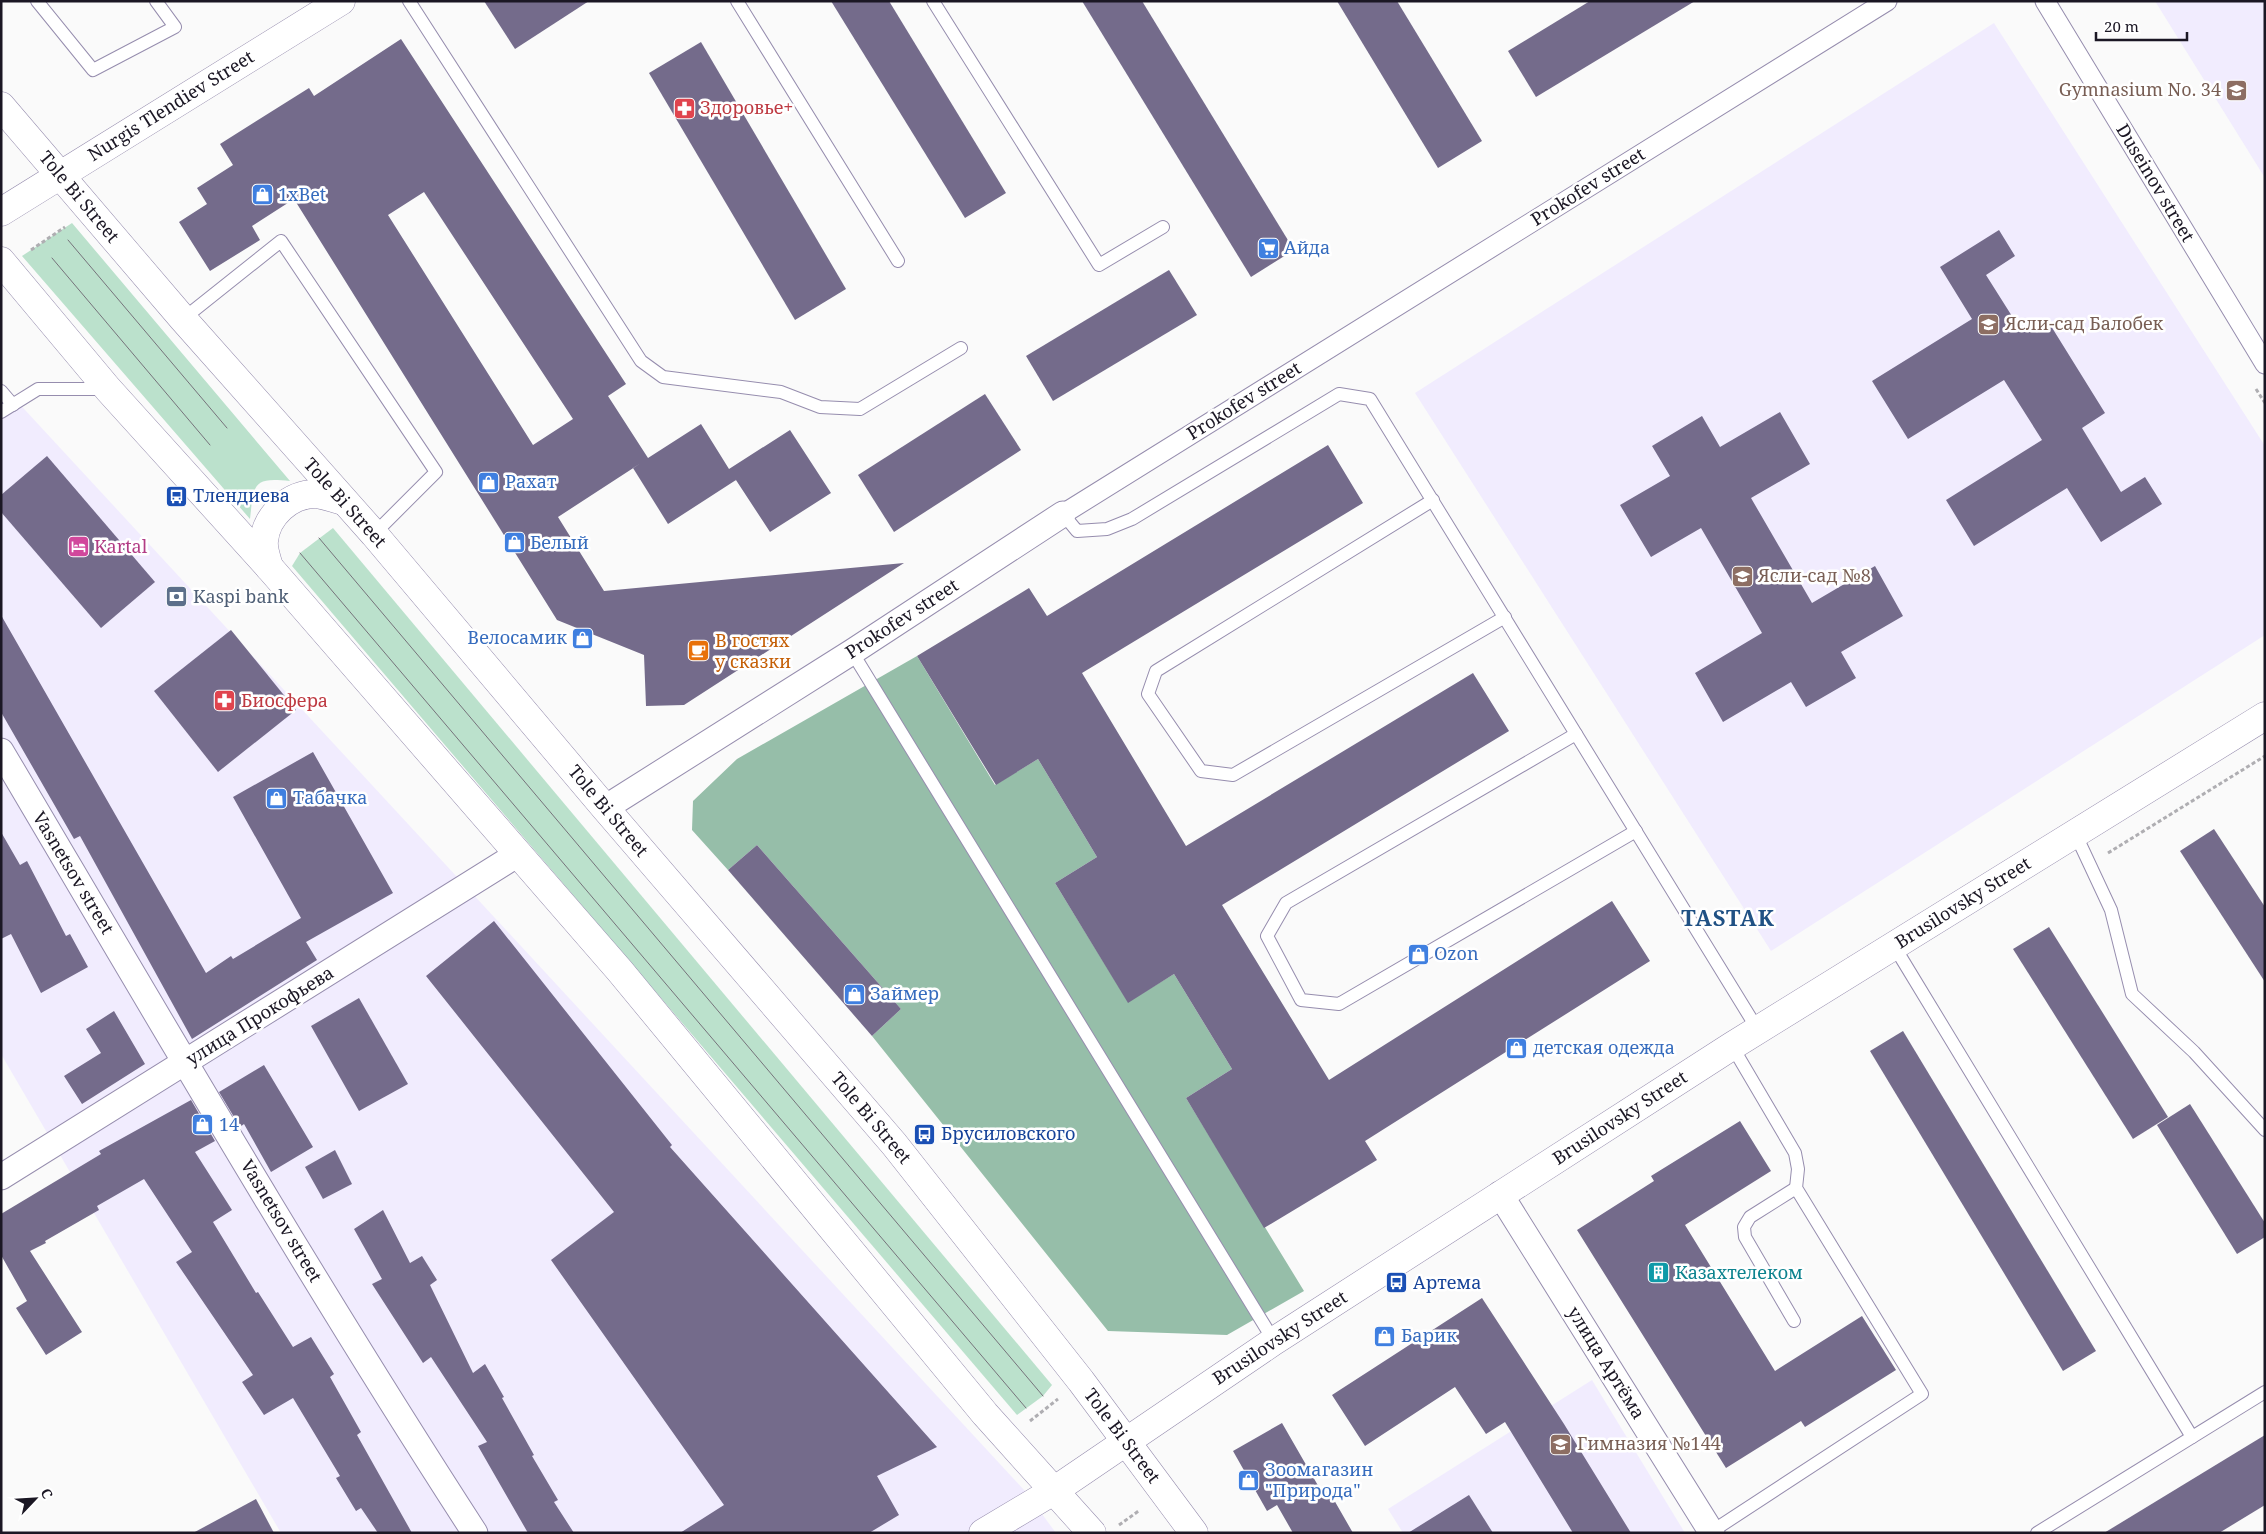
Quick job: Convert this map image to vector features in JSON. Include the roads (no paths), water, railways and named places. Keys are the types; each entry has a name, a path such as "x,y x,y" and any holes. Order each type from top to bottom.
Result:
{"main road":[{"name":"Nurgis Tlendiev Street","path":"1,212 341,1"},
{"name":"Tole Bi Street","path":"1,106 183,319 374,534 605,808 894,1144 1081,1381 1194,1533"},
{"path":"1,261 108,388 269,567 639,994 985,1414 1055,1490 1102,1531"},
{"path":"269,567 264,543 266,525 279,509 299,497 317,494 343,501"},
{"name":"Brusilovsky Street","path":"983,1533 1055,1490 1124,1441 1274,1341 1732,1046 2265,716"}],"street":[{"name":"Prokofev street","path":"605,808 852,652 1063,514 1887,1"},
{"name":"Duseinov street","path":"2045,1 2265,364"},
{"name":"Vasnetsov street","path":"1,751 185,1062 403,1422 474,1533"},
{"name":"улица Прокофьева","path":"1,1177 518,854"},
{"name":"улица Артёма","path":"1500,1194 1711,1532"}],"lane":[{"path":"37,1 93,70 175,27 156,1"},
{"path":"409,1 641,361 662,377 781,392 820,407 860,409 961,348"},
{"path":"737,1 898,261"},
{"path":"933,1 1099,265 1163,227"},
{"path":"183,319 281,241 436,472 374,534"},
{"path":"1,412 38,389 108,388"},
{"path":"1,391 13,405"},
{"path":"1063,514 1077,531 1107,529 1132,519 1339,394 1370,398 1758,1030"},
{"path":"1433,500 1156,671 1148,694 1201,771 1233,775 1505,617"},
{"path":"852,652 1274,1341"},
{"path":"1576,734 1286,903 1267,936 1301,1000 1339,1004 1636,831"},
{"path":"2075,833 2111,910 2132,994 2194,1052 2265,1130"},
{"path":"1894,946 2192,1437"},
{"path":"1711,1532 1922,1394 1796,1188 1798,1169 1795,1153 1732,1046"},
{"path":"1794,1321 1745,1237 1744,1227 1750,1217 1796,1188"},
{"path":"2037,1533 2265,1392"}],"tram line":[{"path":"68,240 227,428"},
{"path":"52,258 210,445"},
{"path":"319,538 1043,1396"},
{"path":"300,553 1026,1408"}],"place":[{"name":"Gymnasium No. 34","path":"2237,90"},
{"name":"Здоровье+","path":"684,108"},
{"name":"1xBet","path":"262,195"},
{"name":"Айда","path":"1268,248"},
{"name":"Ясли-сад Балобек","path":"1989,324"},
{"name":"Рахат","path":"489,482"},
{"name":"Тлендиева","path":"177,496"},
{"name":"Белый","path":"514,543"},
{"name":"Kartal","path":"78,547"},
{"name":"Ясли-сад №8","path":"1742,576"},
{"name":"Kaspi bank","path":"177,597"},
{"name":"Велосамик","path":"583,638"},
{"name":"В гостях у сказки","path":"699,651"},
{"name":"Биосфера","path":"225,701"},
{"name":"Табачка","path":"277,798"},
{"name":"Ozon","path":"1418,954"},
{"name":"Займер","path":"854,994"},
{"name":"детская одежда","path":"1517,1048"},
{"name":"14","path":"203,1125"},
{"name":"Брусиловского","path":"925,1134"},
{"name":"Казахтелеком","path":"1659,1273"},
{"name":"Артема","path":"1397,1283"},
{"name":"Барик","path":"1385,1336"},
{"name":"Гимназия №144","path":"1561,1444"},
{"name":"Зоомагазин \"Природа\"","path":"1249,1480"}],"district":[{"name":"TASTAK","path":"1728,918"}]}
